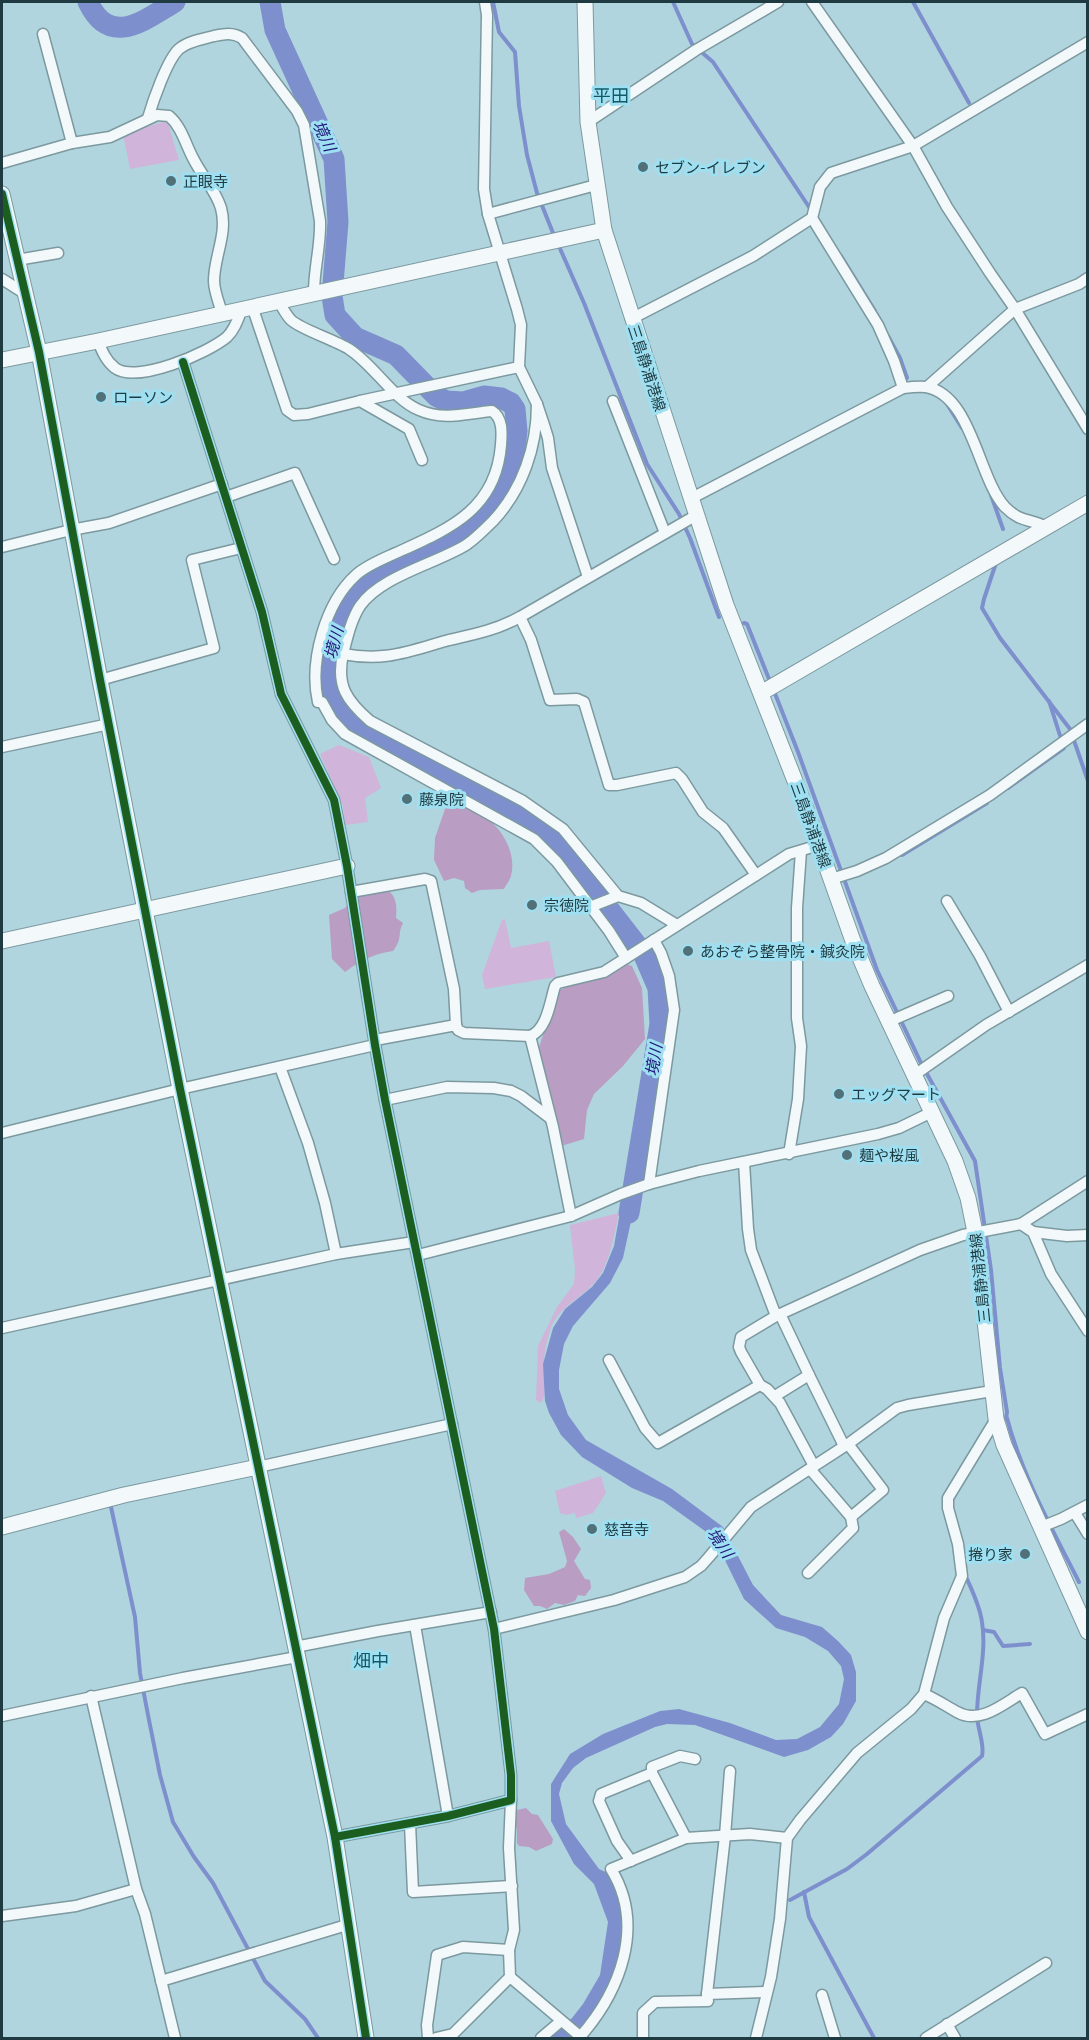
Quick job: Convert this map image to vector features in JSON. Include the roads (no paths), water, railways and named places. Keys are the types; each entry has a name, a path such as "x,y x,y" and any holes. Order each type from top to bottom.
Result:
{"street":[{"path":"485,2 487,15 484,189 488,213 518,309 519,367 537,404 548,438 554,476 588,577"},
{"name":"三島静浦港線","path":"585,2 588,122 603,230 726,605 769,689 819,844 854,941 888,1022 932,1112 965,1189 975,1232 996,1419 1004,1445 1088,1632"},
{"path":"588,122 696,50 778,2"},
{"path":"812,2 913,146 947,207 1015,309 1088,429"},
{"path":"43,34 72,143"},
{"path":"148,118 152,103 178,50 189,43 226,34 236,34 242,38 297,111 304,125 321,232 314,271 316,292"},
{"path":"631,319 753,256 812,218 820,187 831,173 913,146 1088,42"},
{"path":"2,163 72,143 110,137 148,118 163,114 174,120 218,200 224,224 214,282 222,313"},
{"path":"488,213 596,185"},
{"path":"2,194 39,352 71,530 180,1089 335,1837 366,2038"},
{"path":"812,218 878,325 903,388"},
{"path":"2,360 603,230"},
{"path":"17,260 58,253"},
{"path":"927,387 1015,309 1088,278"},
{"path":"2,279 24,293"},
{"path":"278,300 292,321 349,349 417,410 452,417 492,411 500,419 502,439 492,483 468,514 450,528 357,573 339,593 328,614 317,662 318,702 322,702 332,720 345,734 534,839 557,862 628,956"},
{"path":"98,341 104,356 116,369 130,373 152,370 183,362 226,337 236,326 247,307"},
{"path":"247,307 287,410 290,414 299,416 519,367"},
{"path":"183,362 262,612 281,693 334,800 386,1100 494,1629 511,1774 509,1848 514,1930 509,1950 510,1977 453,2034 436,2038"},
{"path":"690,499 903,388 927,387 944,395 961,417 976,444 992,486 1004,506 1019,519 1046,527"},
{"path":"360,401 409,429 422,460"},
{"path":"613,401 665,532"},
{"path":"537,404 537,428 527,465 511,498 493,521 467,544 390,582 360,606 347,638 342,677 345,692 353,706 370,721 523,801 555,822 572,839 616,897"},
{"path":"226,497 295,473 334,559"},
{"path":"2,547 109,523 222,484"},
{"path":"769,689 1088,503"},
{"path":"344,654 375,657 401,655 496,629 695,516"},
{"path":"100,680 214,648 192,560 241,548"},
{"path":"520,617 531,640 550,700 577,699 584,702 609,785 676,773 703,812 723,828 756,875"},
{"path":"2,747 109,724"},
{"path":"831,879 857,871 886,858 990,795 1088,724"},
{"path":"351,892 424,879 431,881 454,989 458,1030 464,1033 531,1036 541,1028 558,983 604,972 789,854 819,844"},
{"path":"789,1154 798,1099 801,1046 797,1018 801,851"},
{"path":"2,941 347,866"},
{"path":"592,906 616,897 641,903 677,925"},
{"path":"947,901 980,956 1009,1012"},
{"path":"646,1185 674,1010 669,976 661,953 652,942"},
{"path":"914,1076 986,1025 1088,965"},
{"path":"888,1022 948,996"},
{"path":"2,1133 456,1025"},
{"path":"531,1036 572,1216"},
{"path":"280,1067 309,1143 336,1254"},
{"path":"386,1100 447,1087 494,1089 511,1091 521,1096 550,1118"},
{"path":"418,1255 572,1216 646,1185 878,1134 899,1128 932,1112"},
{"path":"744,1162 751,1250 778,1315 846,1445 883,1490 851,1517"},
{"path":"808,1573 853,1528 851,1517 812,1467 791,1422 775,1396 760,1384 741,1352 740,1340 745,1333 778,1315 920,1250 975,1232 1021,1224 1088,1181"},
{"path":"1021,1224 1033,1232 1067,1236 1088,1235"},
{"path":"1033,1232 1051,1274 1088,1331"},
{"path":"2,1328 336,1254 414,1242"},
{"path":"609,1359 645,1428 658,1443 760,1384"},
{"path":"775,1396 809,1375"},
{"path":"494,1629 614,1600 685,1577 701,1566 752,1507 897,1408 992,1391"},
{"path":"756,2038 771,1977 780,1919 788,1838 800,1820 857,1754 917,1703 924,1694 944,1618 962,1576 948,1498 996,1419"},
{"path":"2,1527 124,1495 452,1424"},
{"path":"1041,1527 1088,1506"},
{"path":"1075,1513 1088,1534"},
{"path":"2,1716 415,1625 491,1612"},
{"path":"415,1625 448,1816"},
{"path":"924,1694 957,1712 971,1716 984,1714 1022,1693 1045,1734 1088,1714"},
{"path":"91,1696 136,1889 145,1914 175,2038"},
{"path":"686,1838 652,1773 652,1767 680,1756 695,1759"},
{"path":"643,2038 643,2013 655,2002 708,2001 730,1771"},
{"path":"631,1861 617,1841 599,1801 601,1794 652,1773"},
{"path":"335,1837 410,1824 511,1800"},
{"path":"410,1824 413,1892 512,1886"},
{"path":"510,1977 580,2038 602,2010 621,1968 628,1924 622,1891 610,1869 686,1838 750,1834 788,1838"},
{"path":"2,1916 76,1906 136,1889"},
{"path":"161,1981 350,1924"},
{"path":"428,2038 427,2025 436,1955 463,1947 509,1950"},
{"path":"926,2038 1046,1964"},
{"path":"707,1994 766,1992"},
{"path":"822,1995 835,2038"},
{"path":"541,2038 561,2020"},
{"path":"948,2024 955,2038"}],"water":[{"path":"638,1189 623,1258 610,1283 573,1326 564,1344 559,1370 559,1389 568,1415 586,1440 672,1489 723,1527 753,1585 781,1615 822,1627 838,1641 851,1655 856,1672 856,1701 843,1724 831,1737 808,1750 784,1757 695,1725 667,1724 655,1727 586,1758 573,1768 562,1783 559,1794 566,1824 599,1869 610,1874 621,1905 622,1940 612,1977 582,2026 570,2038 549,2038 572,2018 600,1975 608,1922 594,1884 574,1864 551,1821 551,1784 570,1754 603,1734 660,1711 679,1709 730,1723 776,1740 797,1739 820,1727 839,1704 844,1679 841,1666 828,1651 805,1637 776,1628 744,1599 720,1550 705,1531 663,1501 632,1488 582,1457 561,1435 549,1413 545,1401 543,1364 553,1328 565,1309 592,1287 603,1273 614,1246 623,1195"}],"waterway":[{"name":"境川","path":"88,2 97,16 106,24 117,27 139,22 175,2"},
{"name":"境川","path":"270,2 275,30 334,159 338,222 332,296 335,315 355,337 396,355 436,396 446,401 463,402 484,396 501,398 511,403 515,409 517,431 513,466 503,489 487,514 465,533 373,578 358,589 344,606 333,640 328,668 330,684 340,710 350,723 547,833 563,850 643,953 658,988 660,1024 629,1213"},
{"path":"493,2 499,32 515,52 519,106 527,155 537,193 555,238"},
{"path":"673,2 692,44 713,62 811,210"},
{"path":"913,2 969,103"},
{"path":"558,244 584,303 647,464 679,514 719,617"},
{"path":"841,256 875,311"},
{"path":"888,336 900,358 907,378"},
{"path":"947,404 962,428"},
{"path":"991,495 1003,529"},
{"path":"996,563 982,608 1000,638 1070,729 1088,781"},
{"path":"744,623 747,624 771,684"},
{"path":"774,691 877,970 921,1063 975,1161 991,1270 1006,1419"},
{"path":"1008,788 1064,748 1049,701"},
{"path":"902,855 987,803"},
{"path":"1007,1418 1029,1481 1079,1582"},
{"path":"111,1507 135,1617 140,1673 148,1715 160,1775 173,1822 213,1883 265,1981 305,2019 318,2038"},
{"path":"790,1900 847,1869 982,1756 977,1715 983,1657 982,1622 967,1579"},
{"path":"983,1630 994,1632 1003,1646 1030,1644"},
{"path":"804,1892 809,1917 874,2038"}],"place":[{"name":"セブン-イレブン","path":"643,167"},
{"name":"正眼寺","path":"171,181"},
{"name":"ローソン","path":"101,397"},
{"name":"藤泉院","path":"407,799"},
{"name":"宗徳院","path":"532,905"},
{"name":"あおぞら整骨院・鍼灸院","path":"688,951"},
{"name":"エッグマート","path":"839,1094"},
{"name":"麺や桜風","path":"847,1155"},
{"name":"慈音寺","path":"592,1529"},
{"name":"捲り家","path":"1025,1554"}],"district":[{"name":"平田","path":"611,96"},
{"name":"畑中","path":"371,1661"}]}
